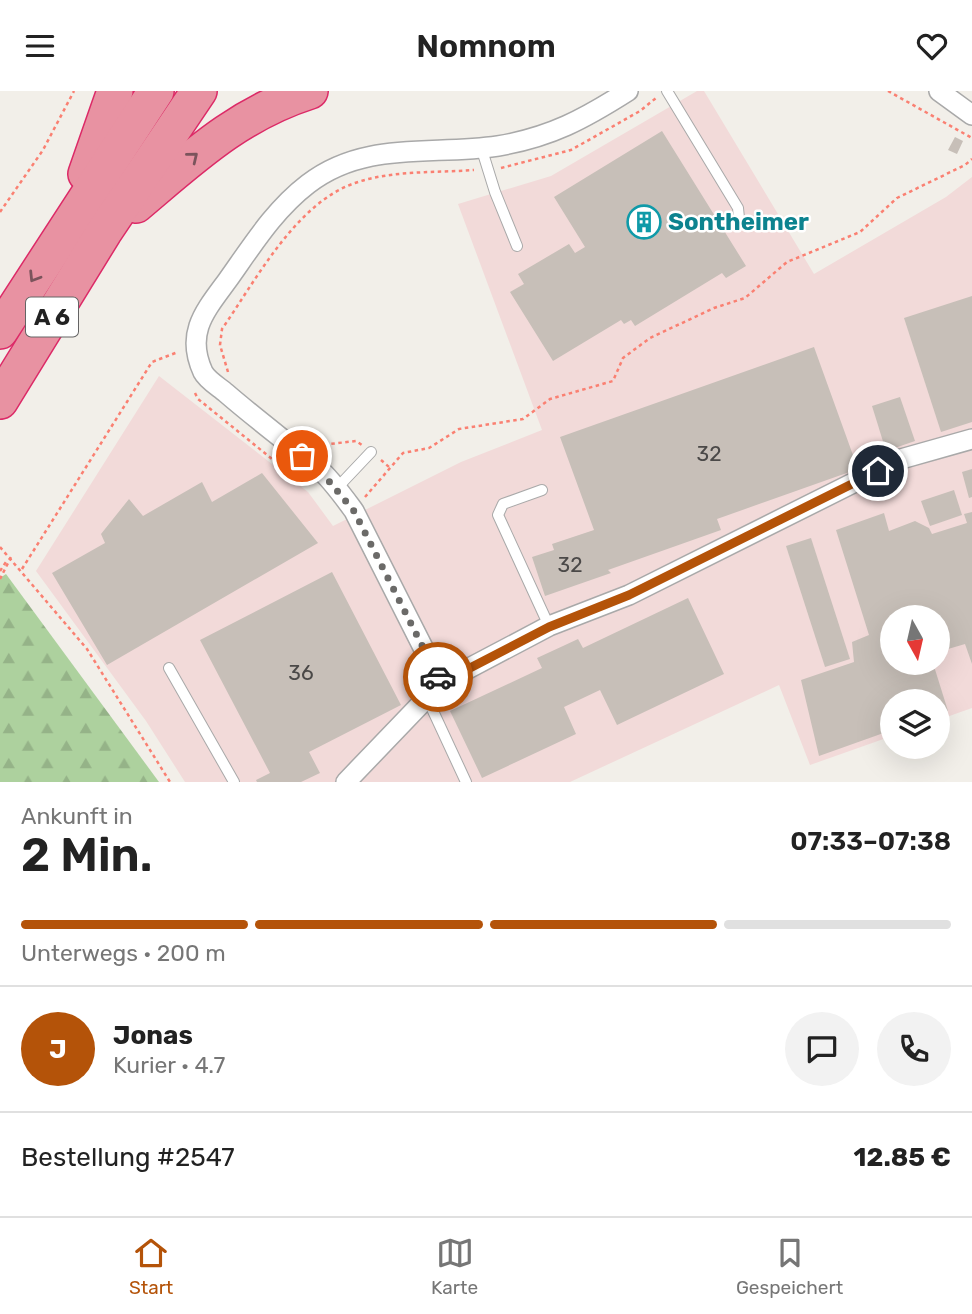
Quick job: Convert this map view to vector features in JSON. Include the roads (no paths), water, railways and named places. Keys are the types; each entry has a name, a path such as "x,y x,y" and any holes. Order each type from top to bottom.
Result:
{"highway":[{"path":"69,223 115,91"},
{"name":"A 6","path":"0,331 156,91"},
{"name":"A 6","path":"0,401 104,232 200,91"},
{"path":"104,232 231,127 282,100 310,91"}],"street":[{"path":"434,690 354,511 318,468 204,374 196,348 200,318 278,211 310,183 346,162 401,151 496,146 545,135 589,117 628,91"},
{"path":"939,91 972,114"},
{"path":"346,782 434,690 549,627 629,595 901,459 972,439"}],"lane":[{"path":"665,91 738,208 738,218"},
{"path":"481,147 517,246"},
{"path":"337,488 371,452"},
{"path":"542,491 503,504 498,515 549,627"},
{"path":"169,668 234,782"},
{"path":"434,690 466,782"}],"place":[{"name":"Sontheimer","path":"644,222"}]}
